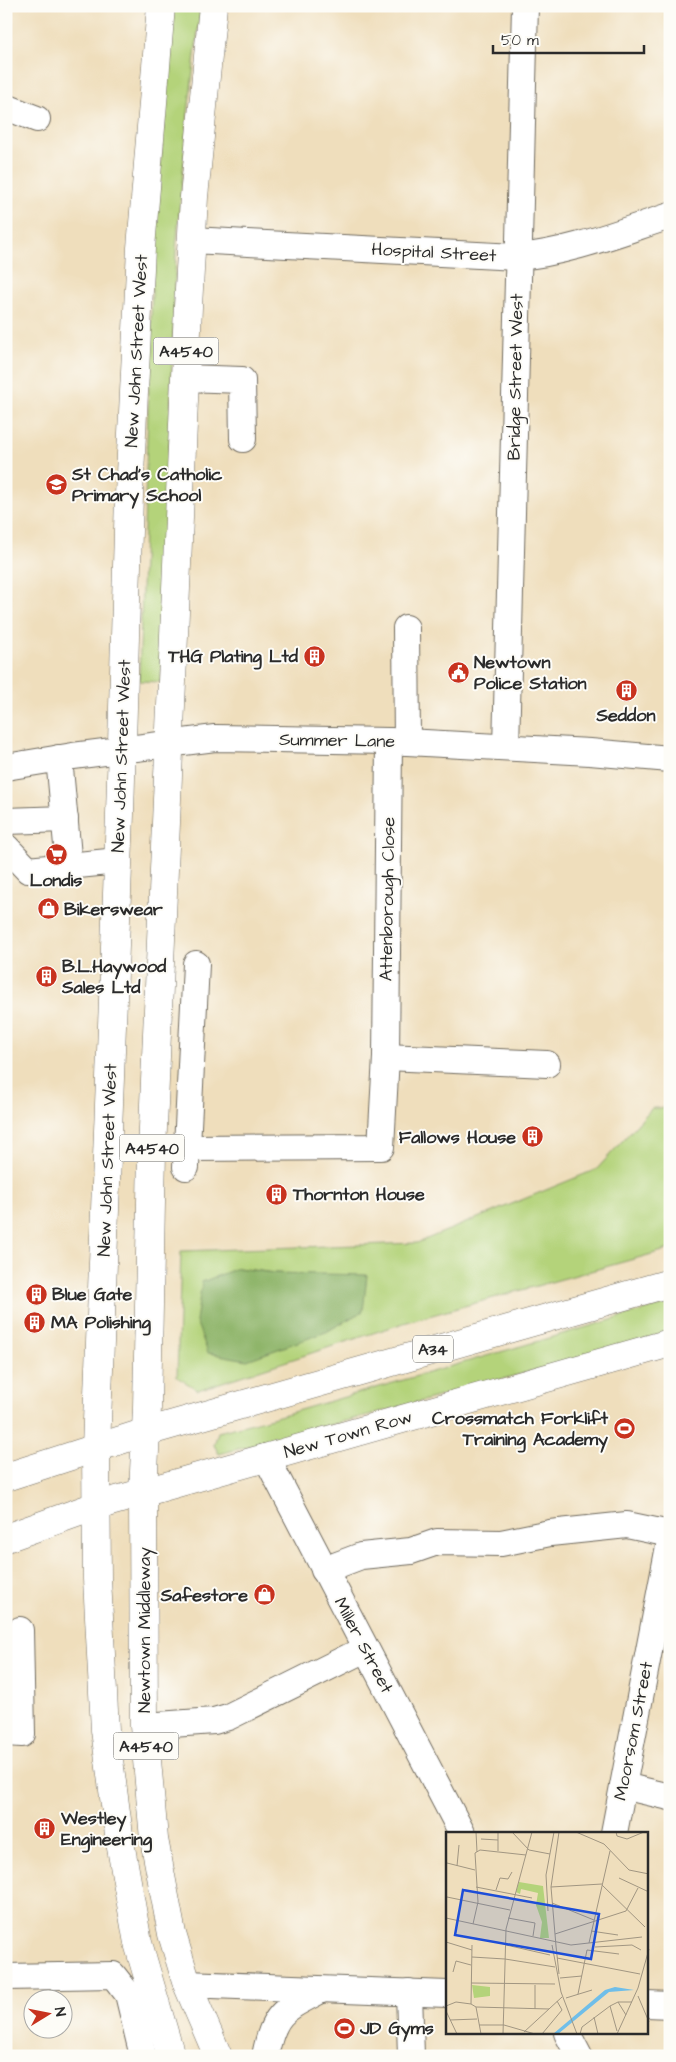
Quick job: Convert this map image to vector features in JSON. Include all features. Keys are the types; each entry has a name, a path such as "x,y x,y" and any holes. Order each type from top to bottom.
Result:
{"main road":[{"name":"New John Street West","path":"96,1506 96,1448 118,862 129,494 141,248 161,6"},
{"name":"A4540","path":"143,1493 152,1151 185,378 192,240 213,6"},
{"name":"A34","path":"96,1448 146,1432 670,1283"},
{"name":"New Town Row","path":"96,1506 670,1343"},
{"path":"6,1477 96,1448"},
{"name":"Newtown Middleway","path":"143,1493 144,1726 154,1839 172,1934 187,1984 218,2056"},
{"name":"A4540","path":"96,1506 104,1730 120,1842 138,1943 171,2056"},
{"path":"6,1538 96,1506"},
{"path":"184,2056 177,2015 180,1999 187,1984"}],"street":[{"name":"Bridge Street West","path":"506,747 525,6"},
{"path":"6,106 37,119"},
{"name":"Hospital Street","path":"192,240 518,257 538,255 579,245 670,216"},
{"path":"185,378 242,380 243,439"},
{"name":"Attenborough Close","path":"196,964 187,1157 381,1147 398,742 406,628"},
{"name":"Summer Lane","path":"6,768 59,758 215,738 398,742 506,747 670,759"},
{"path":"59,758 69,866"},
{"path":"6,821 65,819"},
{"path":"6,847 28,870 118,862"},
{"path":"386,1057 547,1064"},
{"name":"Miller Street","path":"266,1457 461,1832"},
{"path":"324,1570 361,1556 411,1552 437,1542 502,1543 550,1533 628,1524 670,1534"},
{"name":"Moorsom Street","path":"614,1832 670,1541"},
{"path":"6,1733 22,1734 20,1630"},
{"path":"144,1726 214,1721 240,1712 365,1649"},
{"path":"623,1786 670,1797"},
{"path":"6,1977 113,1975 128,1994 143,2056"},
{"path":"187,1984 446,1994"},
{"path":"265,2056 271,2030 287,2008 322,1990"},
{"path":"409,1992 412,2056"},
{"path":"648,2004 670,2005"},
{"path":"568,2034 579,2056"}],"green space":[{"path":"173,6 201,6 188,113 176,250 161,682 139,681 153,262"},
{"path":"652,1108 670,1108 670,1249 407,1322 198,1390 177,1377 181,1251 417,1243 597,1169","holes":["238,1268 310,1275 363,1311"]},
{"path":"238,1268 274,1273 367,1275 363,1311 326,1332 247,1360 208,1353 196,1321 202,1282"},
{"path":"670,1303 670,1333 430,1399 219,1454 214,1445 218,1432"}],"place":[{"name":"St Chad's Catholic Primary School","path":"56,484"},
{"name":"THG Plating Ltd","path":"314,656"},
{"name":"Newtown Police Station","path":"458,672"},
{"name":"Seddon","path":"626,690"},
{"name":"Londis","path":"56,855"},
{"name":"Bikerswear","path":"48,909"},
{"name":"B.L.Haywood Sales Ltd","path":"46,976"},
{"name":"Fallows House","path":"532,1137"},
{"name":"Thornton House","path":"277,1194"},
{"name":"Blue Gate","path":"36,1294"},
{"name":"MA Polishing","path":"35,1322"},
{"name":"Crossmatch Forklift Training Academy","path":"624,1428"},
{"name":"Safestore","path":"264,1595"},
{"name":"Westley Engineering","path":"45,1828"},
{"name":"JD Gyms","path":"344,2028"}]}
